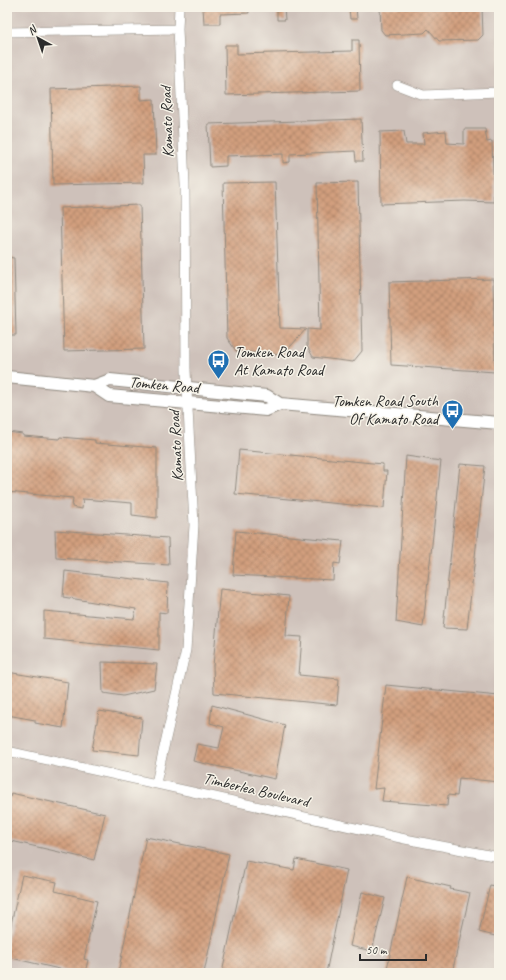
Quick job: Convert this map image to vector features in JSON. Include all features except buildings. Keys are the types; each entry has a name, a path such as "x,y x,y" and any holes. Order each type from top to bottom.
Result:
{"main road":[{"name":"Tomken Road","path":"7,377 94,386 110,380 188,387 267,396 280,404 499,423"},
{"name":"Tomken Road","path":"94,386 109,396 266,410 280,404"}],"street":[{"name":"Kamato Road","path":"156,784 186,650 194,525 189,403 186,370 185,192 178,29 179,7"},
{"path":"7,32 178,29"},
{"path":"398,85 423,95 499,92"},
{"name":"Timberlea Boulevard","path":"7,751 405,839 499,857"}],"shaded area":[{"path":"7,7 499,7 499,973 7,973"}],"place":[{"name":"Tomken Road At Kamato Road","path":"219,380"},
{"name":"Tomken Road South Of Kamato Road","path":"453,430"}]}
